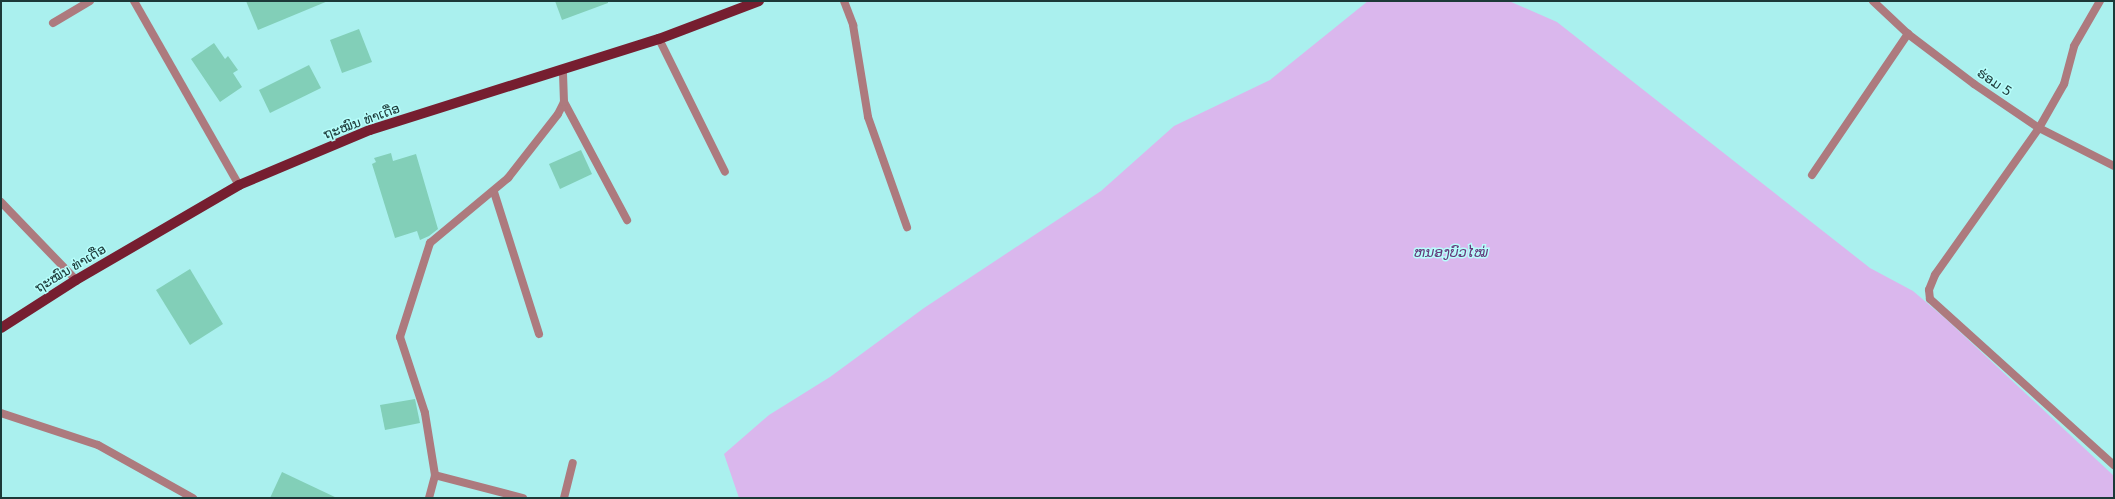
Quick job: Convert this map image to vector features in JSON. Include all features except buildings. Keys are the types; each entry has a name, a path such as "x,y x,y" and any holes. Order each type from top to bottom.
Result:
{"main road":[{"name":"ຖະໝົນ ທ່າເດື່ອ","path":"1,328 76,280 239,185 370,130 563,70 659,38 759,1"}],"street":[{"path":"53,24 90,1"},
{"path":"134,1 239,185"},
{"path":"844,1 853,25 868,117 907,226"},
{"name":"ຮ່ອມ 5","path":"1873,1 1908,34 1974,84 2039,128 2114,166"},
{"path":"2100,1 2074,46 2064,84 2039,128 1935,275 1929,290 1930,299 2114,465"},
{"path":"1812,175 1908,34"},
{"path":"659,38 725,172"},
{"path":"563,70 564,102 626,220"},
{"path":"429,498 435,475 425,413 400,337 430,242 494,192 558,114 564,102"},
{"path":"494,192 539,334"},
{"path":"1,202 76,280"},
{"path":"1,413 98,445 180,495 193,498"},
{"path":"564,498 573,463"},
{"path":"435,475 523,498"}],"water":[{"name":"ຫນອງບົວໄໝ່","path":"1368,1 1509,1 1557,22 1870,268 1913,291 1946,319 2114,476 2114,498 739,498 724,454 769,415 830,377 924,308 1101,191 1174,126 1270,80"}]}
